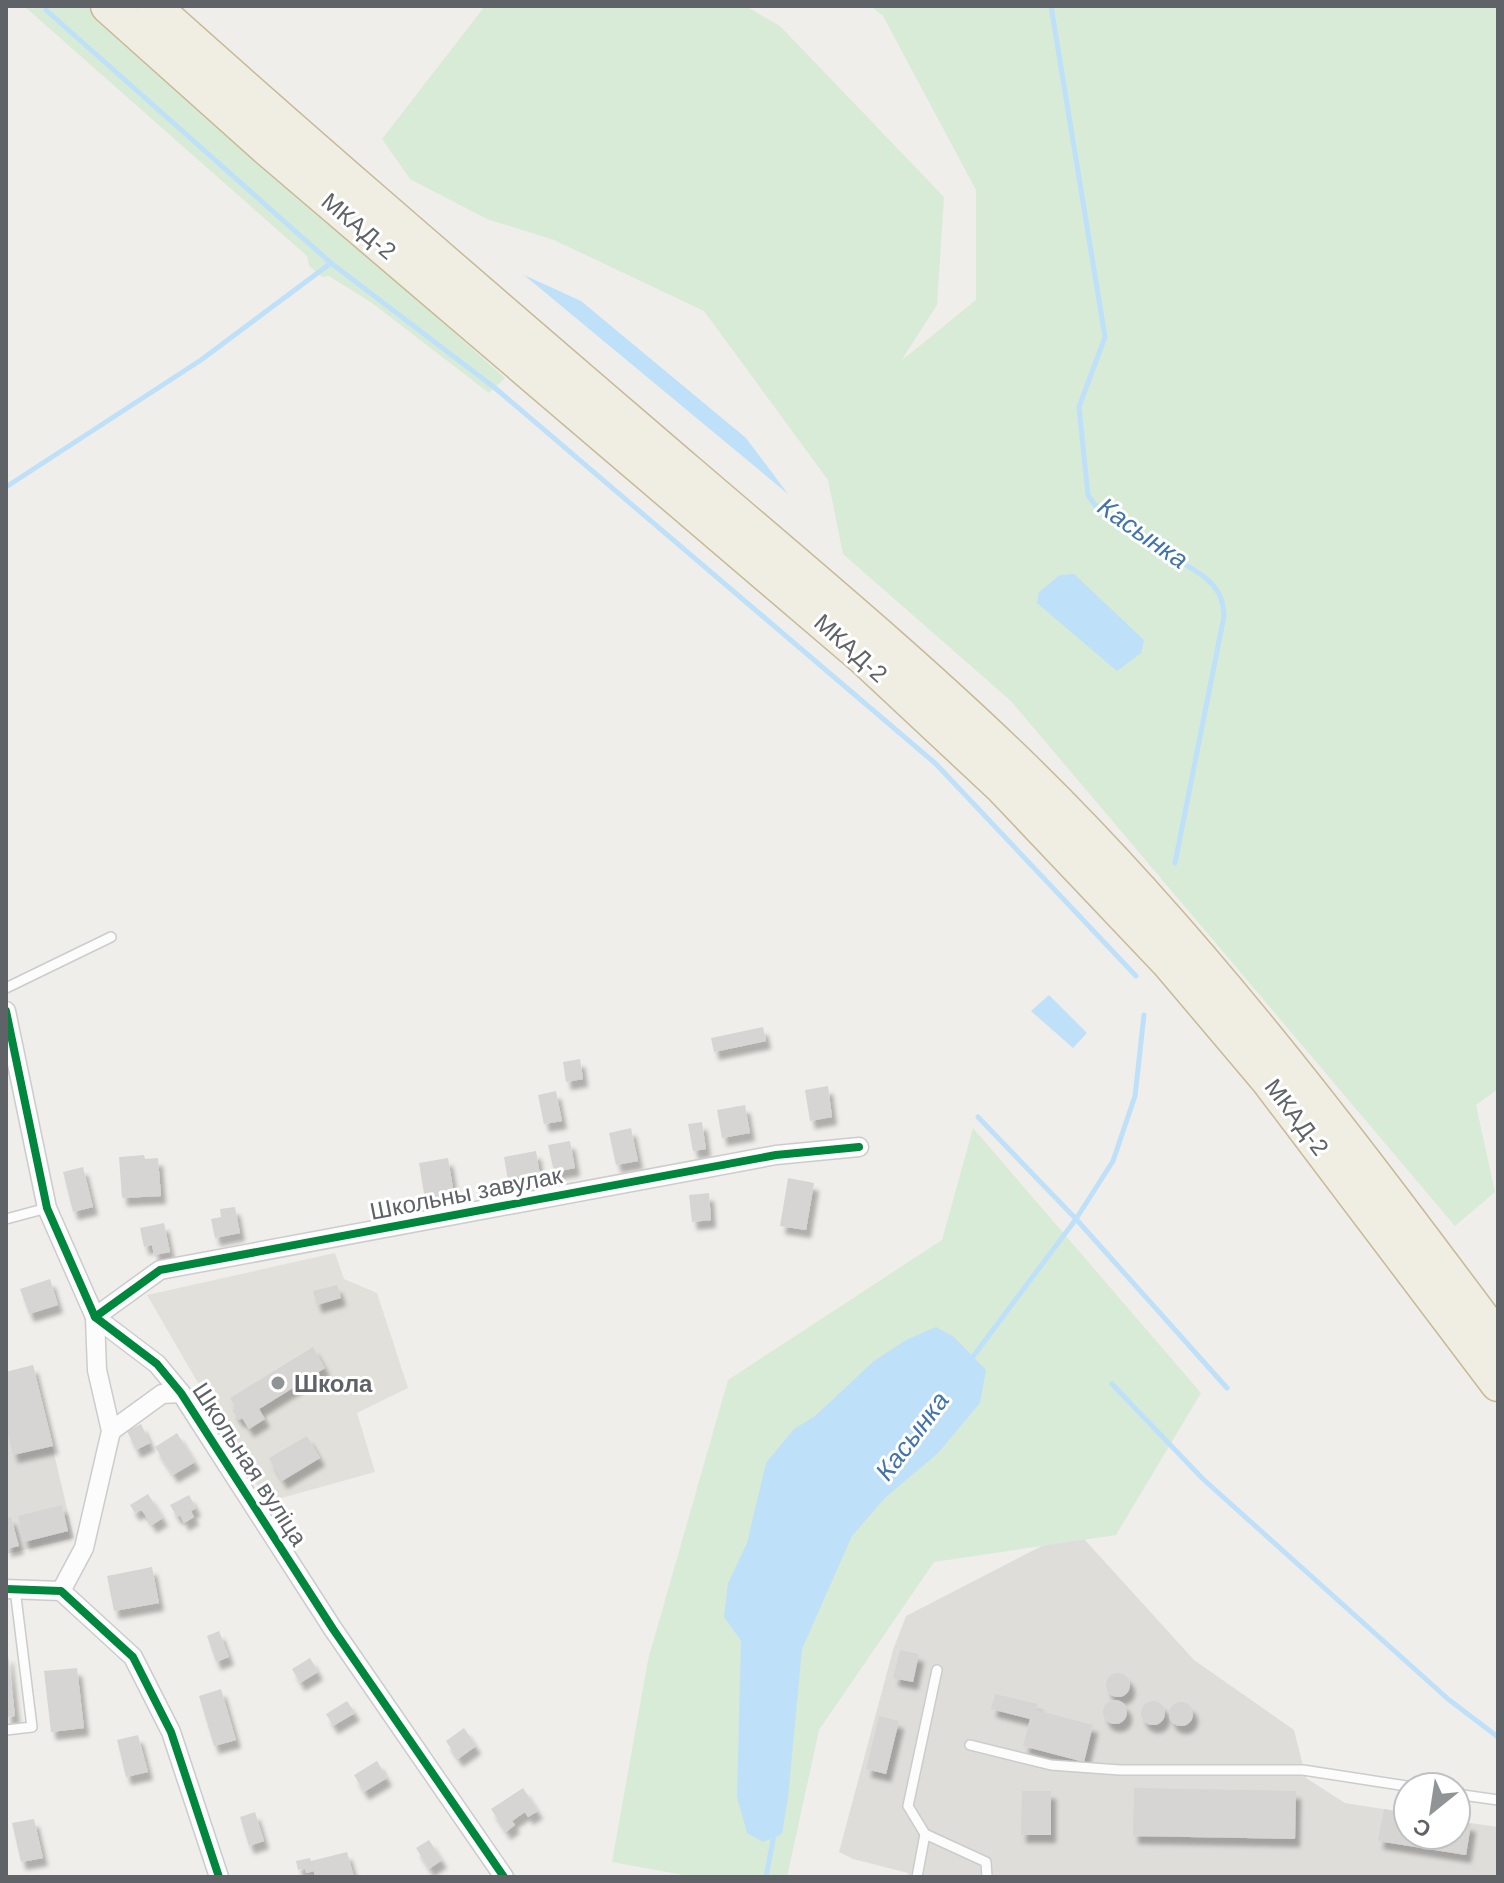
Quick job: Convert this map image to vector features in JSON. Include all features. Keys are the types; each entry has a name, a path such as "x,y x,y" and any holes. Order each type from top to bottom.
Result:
{"highway":[{"name":"МКАД-2","path":"108,6 269,150 864,658 1002,787 1169,963 1268,1080 1498,1384"},
{"path":"153,6 286,126 850,609 1024,769 1142,892 1281,1056 1498,1339"}],"street":[{"name":"Школьная вуліца","path":"6,1011 47,1208 95,1317 157,1364 181,1393 342,1642 504,1877"},
{"name":"Школьны завулак","path":"95,1317 160,1270 776,1155 859,1147"},
{"path":"61,1591 84,1548 111,1431 97,1370 95,1317"},
{"path":"111,1431 162,1394 181,1393"},
{"path":"10,1589 61,1591 133,1657 171,1732 219,1877"}],"lane":[{"path":"6,988 111,937"},
{"path":"6,1219 47,1208"},
{"path":"6,1730 32,1727 10,1589"},
{"path":"937,1670 908,1806 925,1834 986,1862 987,1877"},
{"path":"970,1745 1051,1765 1120,1770 1303,1770 1392,1784"},
{"path":"1472,1796 1498,1800"},
{"path":"917,1877 925,1834"}],"shaded area":[{"path":"335,1253 344,1279 377,1293 408,1388 357,1413 375,1472 267,1502 147,1295"},
{"path":"33,1365 74,1538 6,1554 6,1372"},
{"path":"1075,1529 1194,1660 1294,1730 1306,1778 1345,1803 1392,1810 1392,1851 1472,1851 1472,1823 1498,1827 1498,1877 908,1877 908,1873 853,1859 839,1852 893,1650 906,1616"}],"green space":[{"path":"24,6 86,6 505,378 489,393 372,303 329,276 322,277 309,266 307,256"},
{"path":"485,6 745,6 780,26 944,197 937,305 901,361 976,300 976,190 883,16 871,6 1498,6 1498,1089 1476,1105 1495,1192 1455,1226 1011,701 843,554 828,480 704,311 554,240 487,219 410,179 382,139"},
{"path":"973,1128 1201,1393 1116,1535 934,1562 819,1730 787,1877 694,1877 612,1862 648,1660 728,1380 942,1240"}],"water":[{"path":"524,275 581,301 746,438 788,494"},
{"path":"1074,574 1144,640 1141,653 1117,671 1037,603 1039,592 1060,575"},
{"path":"1049,995 1087,1033 1073,1048 1031,1011"},
{"path":"936,1327 954,1337 986,1370 980,1403 938,1453 885,1498 852,1536 802,1649 782,1834 763,1842 747,1833 737,1797 741,1641 724,1617 728,1583 747,1543 766,1463 794,1429 815,1416 874,1361 906,1340"}],"building":[{"path":"763,1027 766,1041 714,1052 711,1038"},
{"path":"580,1059 583,1079 566,1082 563,1062"},
{"path":"828,1086 832,1117 810,1121 805,1090"},
{"path":"556,1091 562,1121 544,1124 538,1095"},
{"path":"745,1105 750,1133 722,1138 717,1110"},
{"path":"702,1122 706,1149 693,1151 688,1124"},
{"path":"631,1128 638,1161 616,1165 609,1133"},
{"path":"570,1141 575,1168 554,1172 548,1145"},
{"path":"536,1151 540,1175 508,1180 504,1157"},
{"path":"144,1155 145,1159 158,1158 161,1196 122,1198 119,1157"},
{"path":"448,1158 454,1194 425,1199 419,1163"},
{"path":"83,1167 93,1207 73,1212 63,1172"},
{"path":"788,1178 814,1183 806,1230 780,1226"},
{"path":"709,1193 711,1220 692,1222 689,1195"},
{"path":"235,1207 240,1233 215,1238 211,1219 221,1217 220,1209"},
{"path":"164,1223 170,1252 154,1255 152,1245 144,1247 140,1228"},
{"path":"50,1279 58,1305 29,1314 20,1289"},
{"path":"337,1285 341,1298 317,1305 313,1291"},
{"name":"Школа","path":"313,1347 325,1368 259,1409 265,1419 249,1429 232,1410 236,1408 230,1398"},
{"path":"33,1365 53,1446 13,1455 6,1425 6,1372"},
{"path":"141,1424 150,1443 136,1450 127,1431"},
{"path":"177,1433 195,1462 173,1475 155,1447"},
{"path":"307,1436 320,1458 282,1481 269,1458"},
{"path":"148,1494 163,1518 152,1525 141,1509 135,1513 130,1505"},
{"path":"189,1495 196,1508 191,1511 194,1517 184,1523 170,1505"},
{"path":"62,1505 68,1531 24,1542 18,1516"},
{"path":"11,1517 19,1546 6,1549 6,1518"},
{"path":"152,1567 159,1603 114,1611 107,1576"},
{"path":"219,1631 229,1657 216,1662 207,1636"},
{"path":"900,1650 919,1654 913,1682 893,1678"},
{"path":"6,1655 15,1716 6,1717"},
{"path":"310,1658 318,1672 300,1683 292,1669"},
{"path":"77,1668 84,1728 51,1732 44,1671"},
{"path":"1118,1673 1127,1676 1130,1685 1127,1694 1118,1697 1109,1694 1106,1685 1109,1676"},
{"path":"221,1689 236,1740 214,1746 199,1696"},
{"path":"995,1694 1038,1704 1036,1710 1093,1725 1084,1762 1023,1746 1030,1719 991,1709"},
{"path":"1115,1700 1124,1703 1127,1712 1124,1721 1115,1724 1106,1721 1103,1712 1106,1703"},
{"path":"347,1701 355,1713 333,1726 326,1714"},
{"path":"1153,1701 1162,1704 1165,1713 1162,1722 1153,1725 1144,1722 1141,1713 1144,1704"},
{"path":"1181,1702 1190,1705 1193,1714 1190,1723 1181,1726 1172,1723 1169,1714 1172,1705"},
{"path":"879,1716 899,1721 886,1774 866,1769"},
{"path":"464,1728 476,1746 458,1759 446,1741"},
{"path":"138,1735 148,1772 126,1777 117,1740"},
{"path":"377,1761 387,1778 364,1792 354,1775"},
{"path":"523,1788 538,1811 528,1817 525,1812 512,1821 515,1825 506,1832 491,1809"},
{"path":"1134,1788 1296,1791 1295,1839 1133,1836"},
{"path":"1022,1791 1051,1791 1051,1835 1021,1835"},
{"path":"1384,1809 1392,1810 1392,1843 1378,1841"},
{"path":"255,1812 264,1841 249,1846 240,1817"},
{"path":"34,1819 43,1858 21,1862 12,1823"},
{"path":"429,1840 442,1860 429,1869 416,1848"},
{"path":"1441,1851 1467,1851 1466,1855"},
{"path":"347,1852 354,1877 315,1877 314,1871 306,1873 305,1868 298,1870 296,1861 310,1858 311,1861"}],"waterway":[{"name":"Касынка","path":"1051,6 1105,337 1079,407 1088,495 1095,505 1203,576 1219,593 1223,609 1175,863"},
{"path":"46,10 331,263 495,388 936,764 1136,976"},
{"path":"6,487 201,360 331,263"},
{"name":"Касынка","path":"969,1362 1076,1219 1113,1161 1135,1096 1144,1015"},
{"path":"978,1117 1076,1219 1227,1388"},
{"path":"1112,1384 1203,1479 1448,1699 1498,1737"},
{"name":"Касынка","path":"766,1877 774,1835"}],"cycle path":[{"path":"6,1011 47,1208 95,1317 157,1364 181,1393 333,1629 504,1877"},
{"path":"95,1317 160,1270 776,1155 859,1147"},
{"path":"6,1589 61,1591 133,1657 171,1732 219,1877"}],"place":[{"name":"Школа","path":"278,1383"}]}
